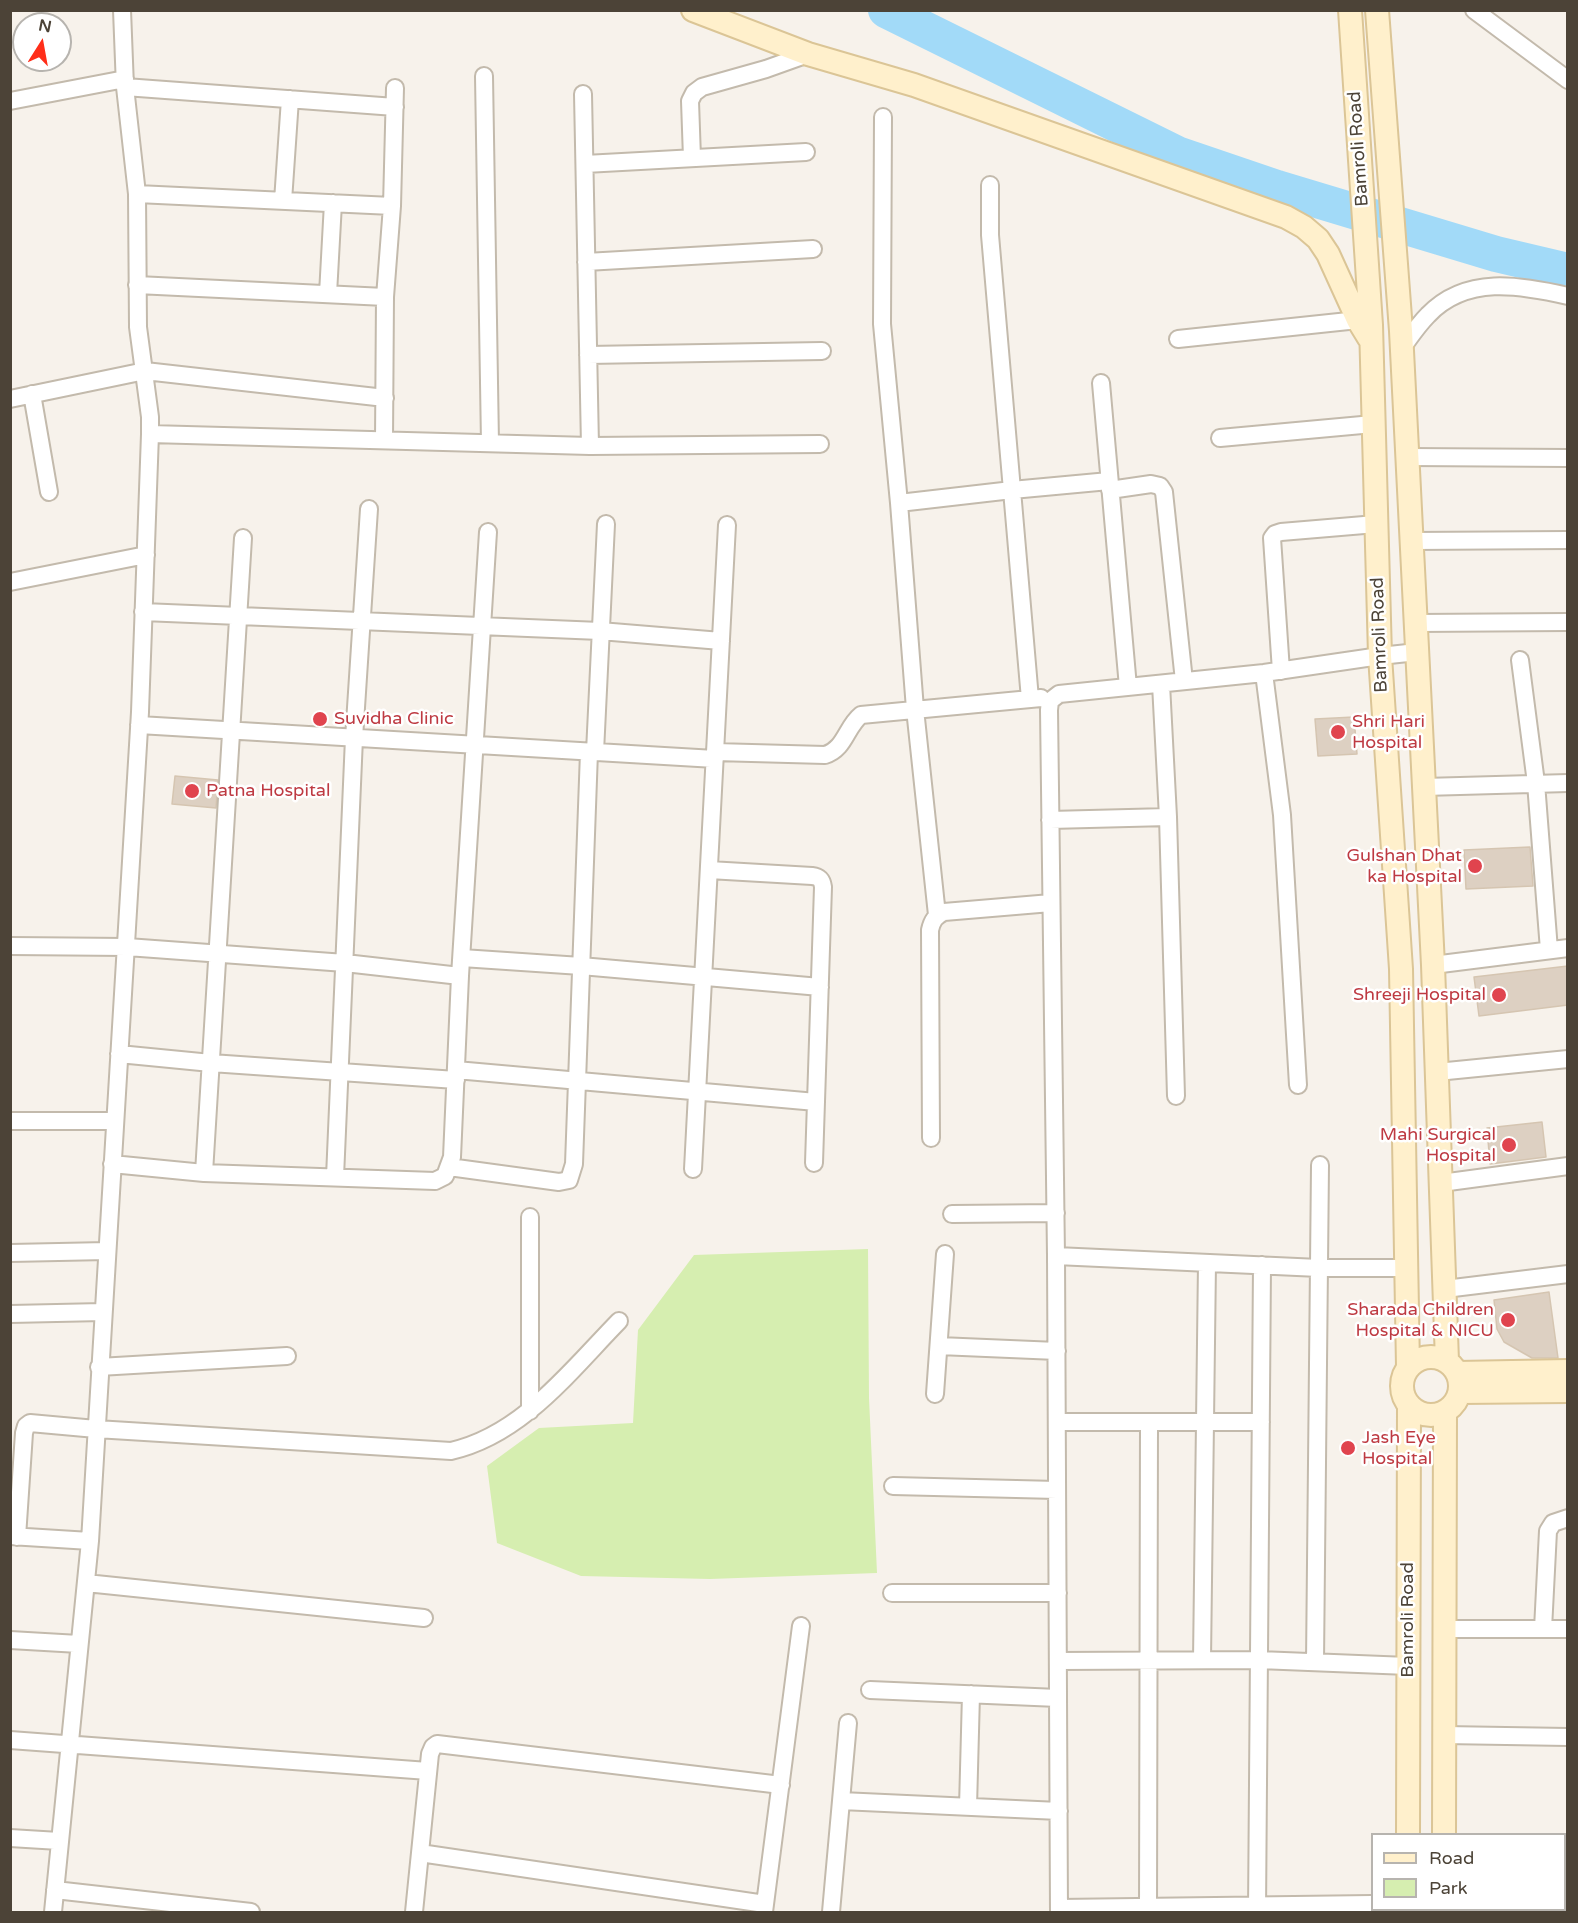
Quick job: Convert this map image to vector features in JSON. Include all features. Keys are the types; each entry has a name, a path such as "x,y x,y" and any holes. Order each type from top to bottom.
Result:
{"street":[{"path":"52,1912 90,1541 99,1367 127,947 146,555 150,417 138,327 137,194 125,83 123,10"},
{"path":"693,10 808,54 914,85 1286,217 1304,227 1318,239 1366,329 1178,339"},
{"name":"Bamroli Road","path":"1350,10 1373,424 1380,656 1401,969 1408,1367"},
{"name":"Bamroli Road","path":"1377,10 1402,339 1433,965 1445,1289 1455,1375"},
{"path":"1474,10 1568,80"},
{"path":"692,158 690,101 694,93 702,87 808,54"},
{"path":"484,76 490,442"},
{"path":"10,101 125,83 395,107"},
{"path":"384,440 385,297 392,206 395,88"},
{"path":"583,94 590,446"},
{"path":"283,201 290,99"},
{"path":"883,117 882,324 915,709 937,915"},
{"path":"585,164 806,152"},
{"path":"990,185 990,235 1030,699"},
{"path":"137,194 392,206"},
{"path":"328,294 333,203"},
{"path":"586,262 813,249"},
{"path":"137,285 385,297"},
{"path":"1402,339 1444,302 1462,292 1482,286 1512,285 1568,296"},
{"path":"588,355 822,351"},
{"path":"10,399 145,371 385,398"},
{"path":"1101,383 1128,687"},
{"path":"32,394 49,492"},
{"path":"1220,438 1373,424"},
{"path":"150,434 590,446 820,444"},
{"path":"1408,457 1568,458"},
{"path":"899,503 1012,490 1151,484 1160,486 1164,492 1184,681"},
{"path":"335,1177 354,738 369,509"},
{"path":"449,1167 559,1182 569,1180 574,1164 580,966 606,524"},
{"path":"1298,1085 1272,672 1272,538 1281,532 1376,524"},
{"path":"693,1169 727,525"},
{"path":"112,1164 204,1173 435,1181 445,1176 452,1157 473,745 488,532"},
{"path":"204,1173 243,538"},
{"path":"1412,541 1568,540"},
{"path":"10,582 146,555"},
{"path":"143,612 600,631 721,641"},
{"path":"1416,623 1568,622"},
{"path":"1371,1904 1257,1909 1059,1910 1056,1213 1049,711 1050,702 1059,694 1272,672 1417,652"},
{"path":"1520,660 1536,783 1549,950"},
{"path":"1161,684 1168,817 1176,1096"},
{"path":"139,724 592,752 715,756 825,755 840,748 850,727 861,715 1054,697"},
{"path":"1424,787 1568,783"},
{"path":"1050,820 1168,817"},
{"path":"709,870 812,876 822,881 814,1163"},
{"path":"931,1138 930,930 932,921 944,912 1051,903"},
{"path":"10,946 127,947 345,963 460,976"},
{"path":"1433,965 1568,948"},
{"path":"462,958 820,987"},
{"path":"119,1054 211,1063 340,1071 576,1080 816,1102"},
{"path":"1437,1072 1568,1059"},
{"path":"10,1121 115,1121"},
{"path":"1315,1662 1320,1165"},
{"path":"1441,1183 1568,1166"},
{"path":"952,1214 1056,1213"},
{"path":"530,1217 530,1411"},
{"path":"10,1253 107,1251"},
{"path":"935,1394 945,1254"},
{"path":"1056,1256 1319,1268 1406,1268"},
{"path":"1202,1660 1207,1263"},
{"path":"1257,1909 1262,1265"},
{"path":"1445,1289 1568,1274"},
{"path":"10,1314 103,1312"},
{"path":"90,1541 14,1537 26,1426 30,1423 451,1451 466,1448 522,1418 618,1321"},
{"path":"939,1346 1057,1351"},
{"path":"99,1367 287,1356"},
{"path":"1455,1375 1453,1406 1445,1412 1435,1415 1425,1414 1409,1406 1402,1389 1402,1380 1408,1367 1428,1356 1438,1357 1455,1375 1568,1391"},
{"path":"1455,1375 1568,1371"},
{"name":"Bamroli Road","path":"1408,1833 1409,1406"},
{"path":"1444,1833 1445,1412"},
{"path":"1057,1422 1261,1422"},
{"path":"1148,1910 1149,1422"},
{"path":"893,1486 1057,1490"},
{"path":"1543,1629 1548,1531 1552,1523 1568,1518"},
{"path":"86,1583 424,1618"},
{"path":"892,1593 1058,1593"},
{"path":"420,1853 765,1908 801,1626"},
{"path":"1444,1629 1568,1629"},
{"path":"10,1640 79,1644"},
{"path":"1058,1661 1259,1660 1408,1666"},
{"path":"870,1690 1058,1698"},
{"path":"968,1807 971,1694"},
{"path":"831,1912 848,1723"},
{"path":"1444,1735 1568,1737"},
{"path":"10,1740 428,1771"},
{"path":"414,1912 430,1754 434,1747 444,1743 781,1785"},
{"path":"841,1801 1059,1811"},
{"path":"10,1838 59,1840"},
{"path":"56,1890 251,1912"}],"green space":[{"path":"868,1249 869,1398 877,1573 710,1579 581,1576 497,1543 487,1466 539,1428 633,1423 638,1330 694,1255"}],"building":[{"path":"1354,717 1357,754 1318,756 1315,719"},
{"path":"175,776 218,780 216,808 172,804"},
{"path":"1530,847 1533,886 1466,889 1464,850"},
{"path":"1568,966 1568,1005 1479,1016 1474,977"},
{"path":"1542,1122 1546,1157 1490,1164 1487,1128"},
{"path":"1549,1292 1558,1358 1532,1358 1504,1342 1497,1329 1494,1300"}],"waterway":[{"path":"886,10 1177,154 1277,188 1496,254 1568,271"}],"place":[{"name":"Suvidha Clinic","path":"320,719"},
{"name":"Shri Hari Hospital","path":"1338,732"},
{"name":"Patna Hospital","path":"192,791"},
{"name":"Gulshan Dhat ka Hospital","path":"1475,866"},
{"name":"Shreeji Hospital","path":"1499,995"},
{"name":"Mahi Surgical Hospital","path":"1509,1145"},
{"name":"Sharada Children Hospital & NICU","path":"1508,1320"},
{"name":"Jash Eye Hospital","path":"1348,1448"}]}
